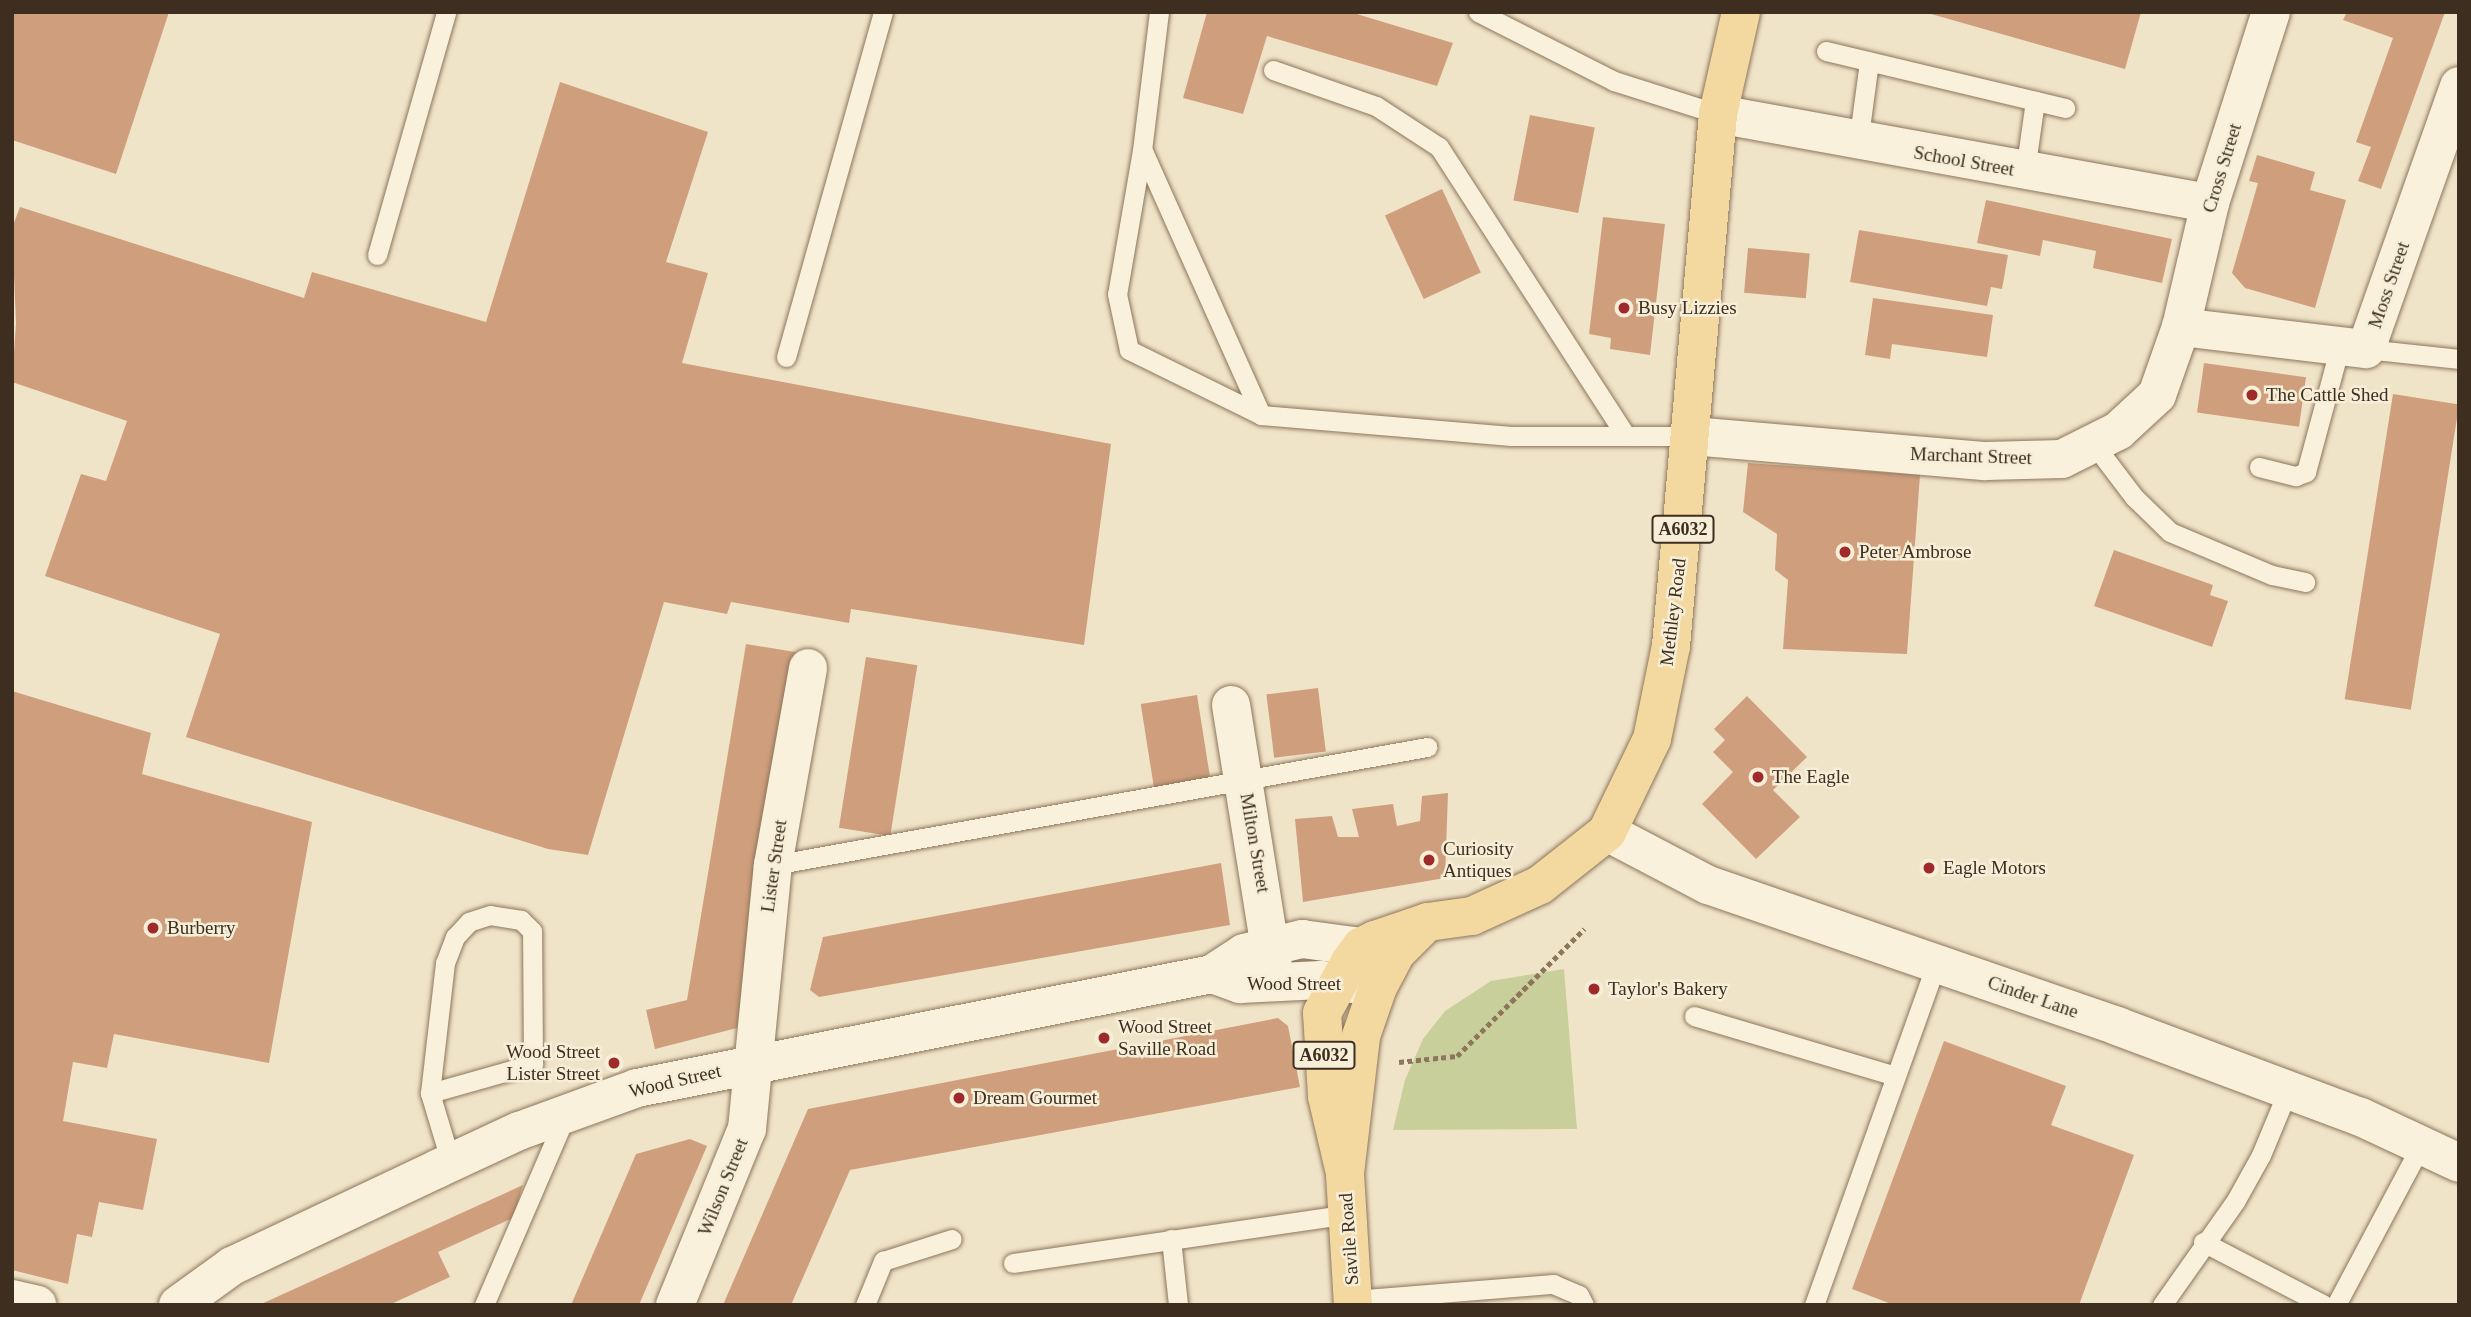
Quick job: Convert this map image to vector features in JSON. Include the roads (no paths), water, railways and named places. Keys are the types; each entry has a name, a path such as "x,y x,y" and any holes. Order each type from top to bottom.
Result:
{"main road":[{"name":"Methley Road","path":"1428,922 1472,916 1540,885 1607,832 1652,739 1671,646 1692,436 1718,114 1741,12"},
{"name":"Savile Road","path":"1345,1173 1327,1096 1322,1013 1337,983 1376,967 1428,922"},
{"name":"Savile Road","path":"1353,1302 1345,1173 1361,1036 1376,967"}],"street":[{"name":"Cross Street","path":"2181,327 2210,203 2272,12"},
{"name":"Moss Street","path":"2353,347 2459,86"},
{"name":"School Street","path":"1718,114 1858,143 2210,203"},
{"path":"2181,327 2353,347"},
{"name":"Marchant Street","path":"1692,436 1986,461 2062,459 2118,431 2157,395 2181,327"},
{"name":"Lister Street","path":"751,1065 773,865 808,668"},
{"name":"Milton Street","path":"1231,705 1274,964"},
{"name":"Cinder Lane","path":"1607,832 1708,885 2288,1090 2459,1163"},
{"name":"Wood Street","path":"1274,964 1302,939 1376,967"},
{"name":"Wood Street","path":"178,1305 232,1266 451,1163 566,1114 637,1088 1212,974 1244,953 1337,983"},
{"name":"Wilson Street","path":"675,1305 747,1129 751,1065"},
{"path":"12,1299 37,1305"}],"lane":[{"path":"377,255 446,12"},
{"path":"786,357 883,12"},
{"path":"1159,12 1142,150 1117,294 1129,350 1261,415 1511,436 1692,436"},
{"path":"1478,12 1614,81 1718,114"},
{"path":"1826,51 2065,108"},
{"path":"1858,143 1870,62"},
{"path":"1273,70 1376,106 1439,147 1625,435"},
{"path":"2025,171 2035,101"},
{"path":"1142,150 1261,415"},
{"path":"2259,467 2296,476 2306,472 2353,347 2459,359"},
{"path":"2093,443 2134,497 2170,532 2272,575 2305,582"},
{"path":"773,865 1427,747"},
{"path":"430,1093 533,1064 532,931 521,919 490,915 469,922 455,937 445,963 430,1093 451,1163"},
{"path":"1814,1305 1936,964"},
{"path":"1694,1016 1895,1076"},
{"path":"2162,1305 2203,1242 2236,1199 2261,1155 2288,1090"},
{"path":"484,1305 566,1114"},
{"path":"2336,1305 2421,1145"},
{"path":"1013,1263 1347,1214"},
{"path":"865,1305 883,1261 952,1239"},
{"path":"1171,1239 1178,1305"},
{"path":"2203,1242 2324,1305"},
{"path":"1353,1302 1427,1299 1553,1284 1579,1295 1584,1305"}],"place":[{"name":"Busy Lizzies","path":"1624,308"},
{"name":"The Cattle Shed","path":"2252,395"},
{"name":"Peter Ambrose","path":"1845,552"},
{"name":"The Eagle","path":"1758,777"},
{"name":"Curiosity Antiques","path":"1429,860"},
{"name":"Eagle Motors","path":"1929,868"},
{"name":"Burberry","path":"153,928"},
{"name":"Taylor's Bakery","path":"1594,989"},
{"name":"Wood Street Saville Road","path":"1104,1038"},
{"name":"Wood Street Lister Street","path":"614,1063"},
{"name":"Dream Gourmet","path":"959,1098"}]}
